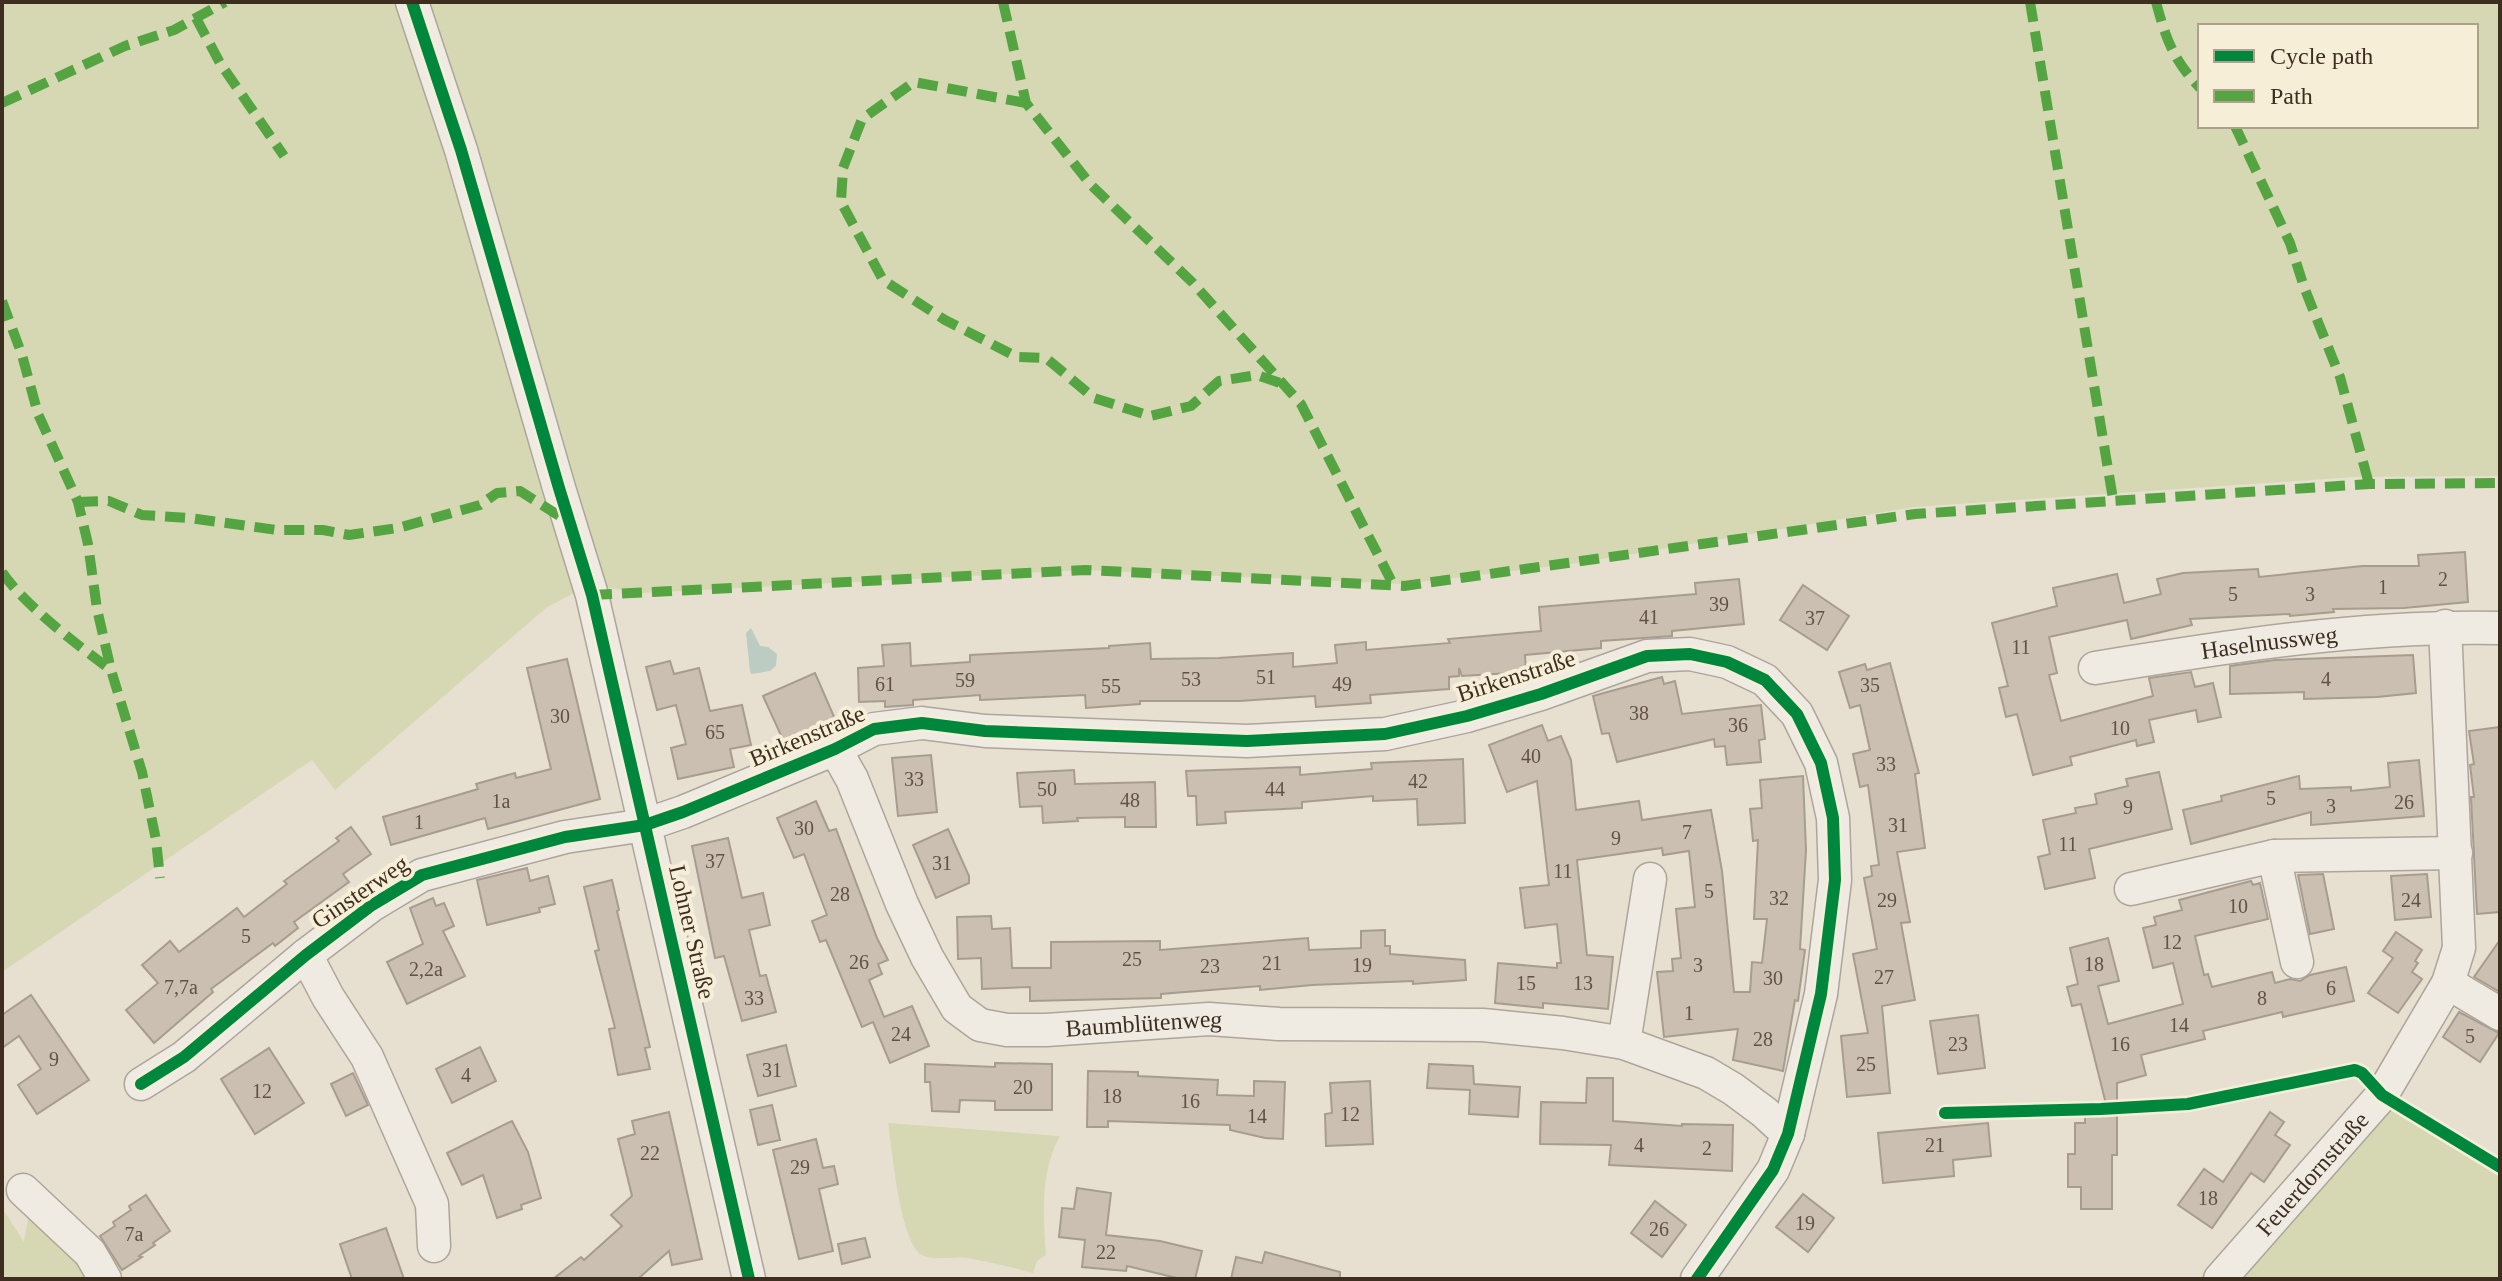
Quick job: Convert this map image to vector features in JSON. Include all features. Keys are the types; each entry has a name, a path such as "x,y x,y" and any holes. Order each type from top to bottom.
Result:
{"street":[{"name":"Lohner Straße","path":"412,2 461,150 592,595 749,1279"},
{"name":"Haselnussweg","path":"2095,668 2256,642 2445,626 2500,628"},
{"name":"Feuerdornstraße","path":"2220,1279 2382,1095 2448,983 2459,948 2445,626"},
{"name":"Birkenstraße","path":"645,825 835,749 874,729 922,723 985,731 1218,740 1320,739 1385,734 1467,716 1541,694 1647,656 1690,654 1727,662 1765,680 1797,714 1821,763 1833,818 1835,880 1821,994 1788,1134 1773,1170 1697,1279"},
{"name":"Baumblütenweg","path":"835,749 852,779 902,904 927,957 957,1008 980,1025 1007,1030 1046,1030 1209,1019 1279,1024 1483,1025 1563,1033 1624,1043 1706,1073 1764,1112 1788,1134"},
{"name":"Ginsterweg","path":"141,1084 184,1057 276,977 372,905 422,875 565,837 645,825"},
{"path":"2131,889 2274,856 2456,853"},
{"path":"2274,856 2297,962"},
{"path":"1624,1043 1650,879"},
{"name":"Ginsterweg","path":"306,955 328,997 367,1057 432,1204 434,1246"},
{"path":"2448,983 2500,1014"},
{"path":"23,1190 90,1253 105,1279"}],"green space":[{"path":"2,2 397,2 581,589 546,608 335,790 312,760 2,972"},
{"path":"421,2 2500,2 2500,476 2354,477 1914,507 1578,563 1404,584 1085,570 643,593 599,586"},
{"path":"2382,1096 2500,1165 2500,1279 2224,1279"},
{"path":"888,1123 1060,1136 1046,1179 1046,1255 1037,1261 1033,1273 967,1258 924,1256 916,1249 903,1217"},
{"path":"2,1208 24,1242 29,1213 82,1256 90,1279 2,1279"}],"shaded area":[{"path":"751,628 760,646 768,647 777,654 776,666 770,671 751,674 746,633"}],"building":[{"path":"2465,552 2468,602 2404,608 2333,609 2334,612 2290,616 2190,619 2192,625 2131,639 2127,620 2049,637 2057,673 2049,675 2061,721 2153,696 2149,678 2191,672 2195,687 2213,683 2221,717 2198,722 2196,710 2149,720 2154,742 2137,746 2136,740 2070,757 2072,765 2033,775 2017,714 2006,717 1999,688 2008,686 1992,623 2057,606 2053,588 2117,574 2124,603 2161,594 2157,579 2183,573 2258,569 2259,577 2362,566 2419,566 2418,555"},
{"path":"1739,579 1744,624 1672,631 1672,636 1601,641 1601,648 1525,655 1526,672 1462,676 1459,668 1459,676 1449,677 1449,689 1370,695 1371,703 1316,707 1315,696 1240,701 1140,701 1140,704 1086,708 1085,695 980,700 980,695 913,700 913,705 885,707 885,701 859,702 858,668 884,666 882,645 910,643 911,666 970,662 970,655 1150,643 1151,659 1293,653 1293,667 1337,663 1335,645 1366,642 1366,650 1541,631 1539,607 1696,594 1695,583"},
{"path":"1803,585 1849,616 1827,650 1780,620"},
{"path":"2413,655 2416,693 2304,699 2304,692 2230,694 2230,666 2275,660"},
{"path":"567,659 600,799 488,829 485,818 391,845 383,817 478,789 476,784 515,773 516,778 551,769 527,668"},
{"path":"670,661 674,674 699,668 710,711 742,705 751,745 730,749 734,767 678,779 671,748 686,744 676,705 657,710 646,667"},
{"path":"1890,663 1919,773 1915,774 1925,848 1897,852 1910,922 1901,923 1915,1000 1882,1006 1890,1093 1847,1097 1841,1036 1868,1033 1853,954 1877,949 1864,878 1872,876 1871,866 1879,865 1868,785 1860,787 1853,754 1870,750 1860,705 1850,708 1839,672 1865,664 1867,670"},
{"path":"815,673 835,719 784,742 763,696"},
{"path":"1662,677 1664,684 1675,681 1682,714 1761,705 1765,739 1759,740 1761,762 1727,765 1725,746 1715,747 1714,739 1617,762 1609,733 1602,734 1593,696"},
{"path":"1542,725 1548,741 1561,736 1571,760 1576,810 1639,801 1642,820 1711,810 1722,871 1734,992 1750,992 1752,962 1762,963 1767,919 1754,919 1758,840 1753,841 1750,809 1762,808 1760,780 1803,776 1806,850 1800,949 1805,950 1783,1071 1733,1060 1738,1029 1664,1037 1657,972 1673,971 1672,959 1681,958 1676,909 1695,907 1689,851 1663,855 1662,848 1577,860 1587,955 1613,957 1608,1009 1543,1003 1543,1008 1495,1003 1498,963 1557,968 1557,963 1561,963 1557,924 1525,928 1520,888 1549,885 1537,781 1507,792 1489,745"},
{"path":"2500,727 2500,912 2477,914 2471,797 2474,797 2470,765 2474,764 2469,731"},
{"path":"931,755 937,812 898,816 892,758"},
{"path":"1463,759 1465,823 1418,825 1417,799 1373,801 1373,796 1302,802 1302,808 1225,812 1226,823 1197,825 1196,796 1188,796 1186,771 1300,767 1300,775 1372,769 1371,763"},
{"path":"2419,760 2424,816 2311,825 2311,812 2191,844 2183,810 2222,801 2221,796 2299,776 2300,789 2351,787 2351,791 2390,787 2388,763"},
{"path":"1074,770 1075,784 1155,782 1156,827 1125,827 1125,817 1077,818 1078,821 1043,823 1042,806 1020,807 1017,773"},
{"path":"2159,772 2172,829 2089,849 2095,878 2045,889 2038,857 2050,854 2043,820 2076,813 2075,808 2097,804 2095,794 2128,786 2126,779"},
{"path":"816,801 829,831 836,829 888,960 878,964 882,974 869,980 884,1017 912,1006 929,1046 890,1063 873,1022 862,1027 826,940 820,942 812,921 827,915 804,854 794,858 777,818"},
{"path":"351,827 371,854 343,874 349,882 294,922 298,928 275,946 273,943 211,989 213,992 154,1043 126,1010 158,983 142,965 170,941 179,952 237,908 244,917 287,884 284,881 339,841 336,838"},
{"path":"948,829 969,876 969,883 936,898 913,845"},
{"path":"728,838 742,898 763,893 770,925 749,930 760,976 766,975 776,1012 742,1021 724,956 715,958 692,846"},
{"path":"527,868 530,881 548,876 555,904 539,908 540,912 487,925 477,880"},
{"path":"2323,874 2334,929 2310,934 2298,875"},
{"path":"2427,874 2431,917 2395,920 2391,876"},
{"path":"612,880 650,1047 645,1048 650,1069 618,1075 609,1029 615,1028 595,951 599,950 584,887"},
{"path":"2251,881 2253,885 2260,883 2268,919 2195,936 2204,975 2208,974 2212,987 2272,972 2275,983 2290,979 2300,981 2310,975 2346,967 2354,1001 2283,1017 2282,1012 2203,1031 2205,1039 2141,1055 2146,1075 2117,1083 2117,1155 2112,1155 2112,1209 2081,1209 2081,1187 2068,1187 2068,1154 2075,1154 2075,1123 2085,1123 2085,1112 2108,1112 2081,1004 2072,1006 2067,987 2078,984 2070,948 2108,938 2119,981 2098,986 2108,1024 2183,1004 2173,963 2153,968 2143,928 2156,925 2154,917 2182,910 2179,900"},
{"path":"433,898 436,906 444,903 454,926 443,931 465,976 407,1004 387,962 423,944 410,908"},
{"path":"991,916 992,929 1010,928 1012,968 1051,968 1051,942 1160,941 1160,950 1308,938 1309,950 1361,948 1361,931 1385,930 1385,946 1390,946 1390,954 1465,960 1466,980 1312,985 1260,990 1260,986 1161,994 1161,998 1030,1001 1030,987 982,989 981,958 958,959 957,917"},
{"path":"2396,932 2422,950 2412,972 2422,979 2398,1013 2368,993 2393,958 2383,951"},
{"path":"2500,940 2500,992 2474,977"},
{"path":"31,995 89,1080 37,1114 18,1085 41,1069 19,1036 2,1048 2,1015"},
{"path":"2459,1012 2499,1033 2480,1062 2443,1037"},
{"path":"1978,1015 1985,1068 1938,1074 1930,1021"},
{"path":"786,1045 796,1086 758,1096 747,1055"},
{"path":"480,1047 496,1081 452,1103 436,1069"},
{"path":"269,1048 304,1103 255,1134 221,1079"},
{"path":"995,1063 1052,1064 1052,1110 995,1110 995,1101 960,1100 959,1112 932,1111 930,1082 925,1082 925,1064 995,1067"},
{"path":"1429,1064 1473,1066 1474,1084 1520,1087 1518,1117 1469,1114 1470,1090 1427,1088"},
{"path":"1088,1071 1138,1072 1138,1076 1218,1080 1217,1095 1254,1096 1254,1081 1285,1082 1283,1139 1230,1130 1230,1125 1108,1121 1108,1127 1087,1127"},
{"path":"353,1073 368,1105 346,1116 331,1084"},
{"path":"1587,1078 1613,1078 1613,1121 1682,1126 1733,1125 1732,1171 1609,1165 1611,1145 1540,1144 1541,1102 1586,1103"},
{"path":"1370,1081 1373,1144 1326,1146 1325,1114 1332,1113 1330,1083"},
{"path":"772,1105 780,1140 758,1145 750,1110"},
{"path":"669,1112 702,1259 672,1265 669,1251 638,1279 553,1279 581,1257 584,1260 622,1226 611,1215 632,1196 618,1139 635,1134 632,1121"},
{"path":"2270,1112 2284,1122 2275,1135 2290,1145 2264,1182 2251,1173 2212,1228 2178,1205 2204,1169 2223,1182"},
{"path":"512,1121 528,1152 541,1198 497,1218 483,1175 462,1185 447,1153"},
{"path":"1988,1123 1991,1156 1953,1160 1954,1176 1883,1183 1878,1133"},
{"path":"816,1139 823,1168 834,1166 838,1184 819,1189 833,1251 799,1259 773,1150"},
{"path":"1077,1188 1111,1193 1106,1235 1160,1241 1202,1251 1195,1279 1181,1279 1127,1266 1126,1271 1082,1267 1085,1240 1059,1237 1062,1208 1074,1209"},
{"path":"1803,1194 1834,1218 1808,1252 1776,1227"},
{"path":"146,1195 170,1231 139,1256 142,1257 122,1270 100,1236 131,1210 129,1206"},
{"path":"1655,1201 1686,1225 1662,1257 1631,1233"},
{"path":"386,1228 404,1279 352,1279 340,1244"},
{"path":"865,1238 870,1257 842,1264 838,1244"},
{"path":"1265,1252 1340,1272 1340,1279 1231,1279 1236,1257 1262,1263"}],"marked path":[{"path":"2,103 125,46 174,30 225,2"},
{"path":"1003,2 1026,103 1091,185 1193,283 1301,404 1394,586"},
{"path":"2030,2 2113,499"},
{"path":"2156,2 2172,48 2198,86"},
{"path":"196,18 220,63 284,156"},
{"path":"1026,103 914,82 862,119 843,168 841,202 883,280 945,320 1017,357 1046,358 1094,398 1150,416 1191,406 1219,381 1257,375 1283,384"},
{"path":"2236,128 2290,243 2340,377 2369,484"},
{"path":"2,301 22,355 38,414 78,502 111,670 142,772 156,840 160,878"},
{"path":"592,595 1085,570 1404,586 1915,514 2369,484 2500,483"},
{"path":"78,502 109,501 142,515 277,530 323,530 349,535 398,528 480,505 497,493 520,491 569,522"},
{"path":"2,572 38,611 111,670"}],"cycle path":[{"path":"412,2 461,150 592,595 749,1279"},
{"path":"141,1084 184,1057 306,955 372,905 422,875 565,837 645,825 835,749 874,729 922,723 985,731 1247,741 1385,734 1467,716 1541,694 1647,656 1690,654 1727,662 1765,680 1797,714 1821,763 1833,818 1835,880 1821,994 1788,1134 1773,1170 1697,1279"},
{"path":"1945,1113 2188,1104 2355,1070 2362,1073 2382,1095 2500,1167"}]}
